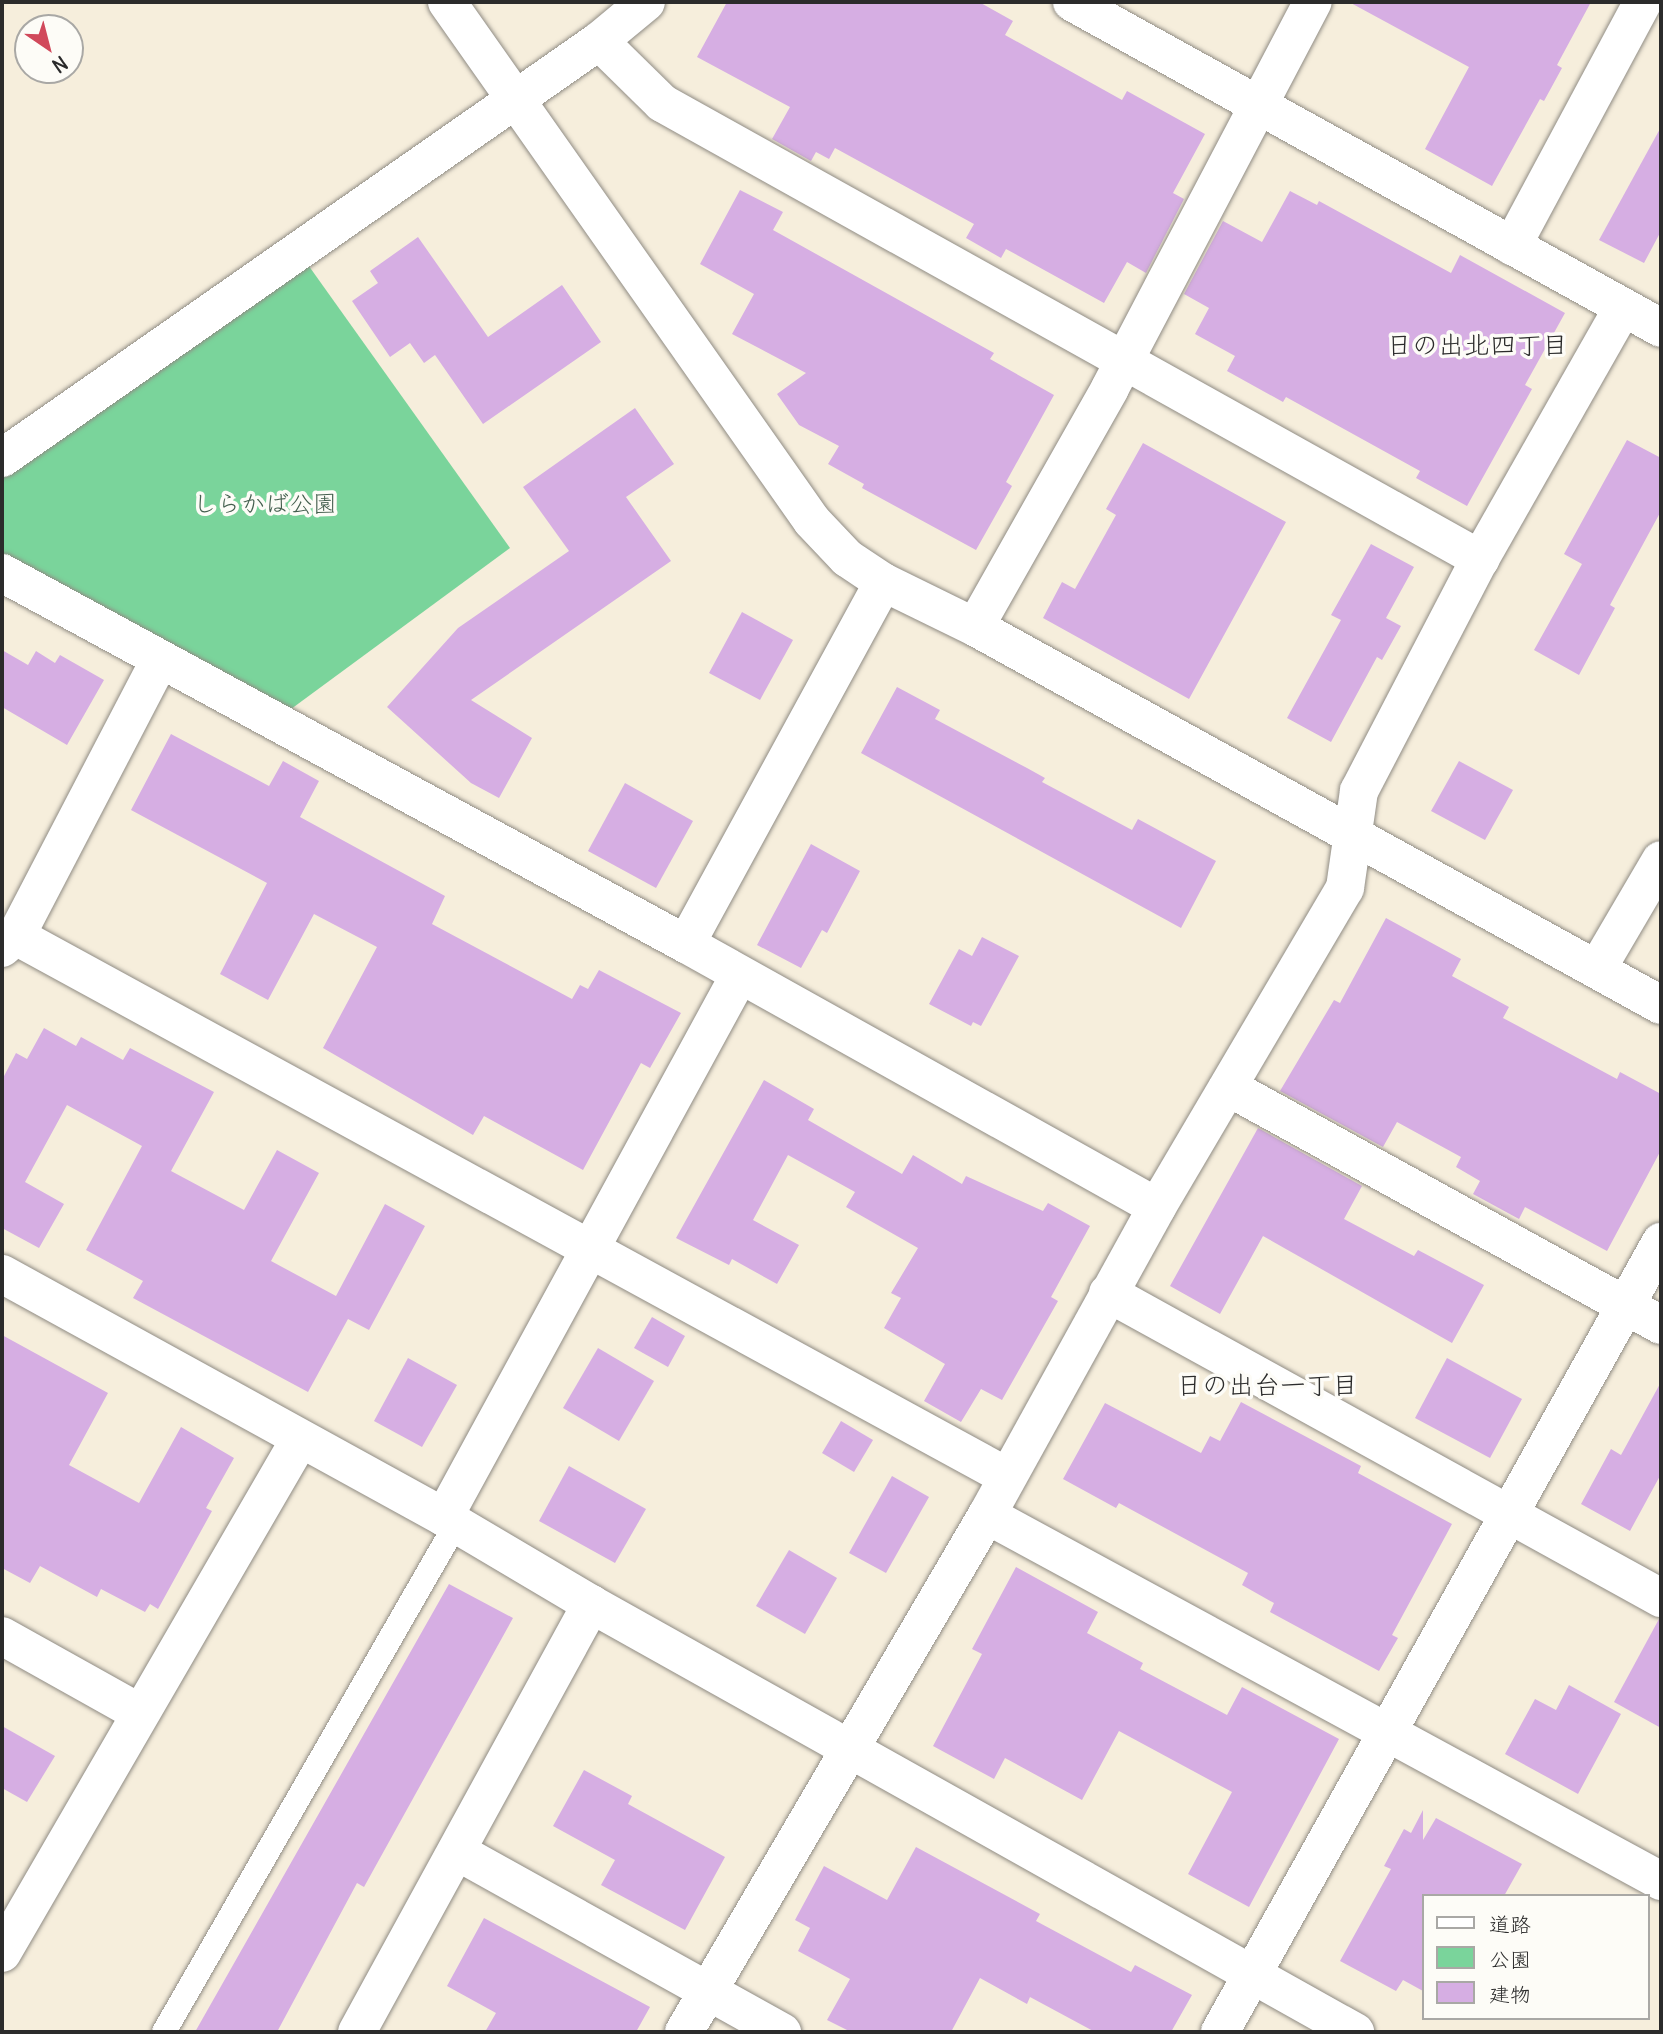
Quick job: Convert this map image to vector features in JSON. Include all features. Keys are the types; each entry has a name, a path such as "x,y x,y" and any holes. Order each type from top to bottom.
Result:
{"street":[{"path":"447,2 812,521 847,558 883,582 975,627 1661,1005"},
{"path":"2,458 599,41 646,2"},
{"path":"1072,2 1622,309 1661,328"},
{"path":"975,627 1123,363 1312,2"},
{"path":"1512,246 1643,2"},
{"path":"599,41 663,103 1123,363 1480,559"},
{"path":"684,2032 987,1515 1006,1476 1157,1207 1345,888 1359,791 1480,559 1622,309"},
{"path":"2,573 685,944 1157,1207"},
{"path":"685,944 883,582"},
{"path":"160,659 9,942 1006,1476"},
{"path":"1597,969 1661,860"},
{"path":"450,1520 590,1251 739,976"},
{"path":"1228,1087 1661,1325"},
{"path":"1220,2032 1386,1729 1511,1515 1661,1242"},
{"path":"2,1274 450,1520 592,1604 1356,2032"},
{"path":"1108,1293 1661,1598"},
{"path":"2,1953 300,1439"},
{"path":"987,1515 1386,1729 1661,1881"},
{"path":"357,2032 592,1604"},
{"path":"2,1636 140,1713"},
{"path":"458,1852 782,2032"}],"lane":[{"path":"164,2032 450,1520"}],"green space":[{"name":"しらかば公園","path":"306,262 510,548 287,712 2,558 2,476"}],"building":[{"path":"727,2 979,2 1013,21 1005,35 1122,100 1127,91 1205,134 1173,193 1184,199 1146,273 1127,262 1104,303 1006,249 1001,258 966,238 974,224 835,148 829,159 816,152 811,161 772,139 790,107 697,57"},
{"path":"1349,2 1591,2 1557,65 1562,68 1544,101 1540,99 1492,186 1425,149 1469,67"},
{"path":"1661,127 1661,231 1644,263 1599,240"},
{"path":"740,190 783,212 773,230 994,353 990,359 1054,395 1006,482 1012,486 976,550 862,488 864,484 828,464 839,446 799,425 777,394 806,373 732,334 754,294 700,264"},
{"path":"1290,191 1317,205 1319,201 1451,273 1460,255 1565,313 1525,385 1532,389 1467,506 1416,478 1420,471 1286,397 1283,402 1227,371 1235,356 1195,334 1209,308 1184,294 1223,221 1262,242"},
{"path":"418,237 488,337 562,285 601,342 483,424 435,355 424,363 410,343 390,357 352,301 378,283 370,271"},
{"path":"635,408 674,464 626,497 671,561 471,700 532,738 499,798 471,783 387,707 458,628 569,551 523,487"},
{"path":"1627,440 1661,458 1661,511 1610,605 1615,608 1579,675 1534,650 1582,564 1564,554"},
{"path":"1143,443 1286,522 1189,699 1043,618 1062,582 1075,589 1116,515 1106,509"},
{"path":"1371,544 1414,567 1386,618 1401,626 1382,660 1377,657 1331,742 1287,718 1341,620 1331,615"},
{"path":"742,612 793,640 760,700 709,673"},
{"path":"2,650 28,665 36,651 55,663 60,655 104,680 67,745 2,707"},
{"path":"897,687 940,710 935,719 1045,778 1042,782 1132,830 1138,819 1216,861 1181,928 861,753"},
{"path":"171,734 269,786 283,761 319,781 300,817 445,896 432,924 572,999 580,985 588,989 599,970 681,1013 650,1068 641,1063 583,1170 484,1116 473,1135 323,1048 377,947 314,914 268,1000 220,974 267,883 131,810"},
{"path":"1459,761 1513,790 1485,840 1431,811"},
{"path":"625,783 693,821 656,888 588,851"},
{"path":"811,844 860,871 827,933 822,930 801,968 757,945"},
{"path":"1386,918 1461,959 1452,976 1509,1007 1503,1018 1617,1079 1620,1072 1661,1094 1661,1150 1607,1251 1525,1207 1519,1219 1473,1194 1480,1181 1456,1167 1461,1157 1397,1122 1383,1147 1280,1091 1334,1000 1340,1003"},
{"path":"982,937 1019,956 981,1026 973,1022 971,1026 929,1004 959,949 972,956"},
{"path":"44,1028 76,1046 81,1037 123,1060 130,1048 214,1092 171,1171 244,1210 277,1150 319,1173 271,1261 336,1296 385,1204 425,1226 369,1330 348,1319 308,1392 133,1298 143,1281 86,1250 142,1146 67,1105 25,1182 64,1204 39,1248 2,1228 2,1080 16,1053 27,1059"},
{"path":"764,1080 814,1109 808,1120 902,1174 913,1155 962,1184 966,1176 1043,1211 1048,1203 1090,1226 1051,1297 1058,1301 1002,1400 981,1389 961,1422 924,1401 945,1364 884,1328 901,1298 891,1293 918,1248 846,1207 855,1192 788,1155 753,1220 799,1245 777,1284 732,1259 729,1265 676,1238"},
{"path":"1258,1128 1362,1186 1344,1219 1414,1256 1418,1250 1484,1285 1452,1343 1263,1236 1220,1314 1170,1286"},
{"path":"652,1317 685,1336 668,1367 634,1348"},
{"path":"2,1335 108,1393 69,1465 139,1503 181,1427 234,1458 206,1508 212,1511 158,1609 150,1604 145,1612 101,1589 97,1597 40,1566 30,1583 2,1568"},
{"path":"598,1348 654,1381 619,1441 563,1408"},
{"path":"408,1358 457,1385 422,1447 374,1421"},
{"path":"1447,1358 1522,1399 1490,1458 1415,1418"},
{"path":"1661,1382 1661,1474 1630,1531 1581,1504 1611,1449 1621,1455"},
{"path":"1241,1402 1361,1466 1358,1473 1452,1524 1392,1635 1398,1638 1379,1671 1270,1612 1274,1603 1242,1585 1248,1573 1119,1503 1116,1508 1063,1479 1105,1403 1201,1453 1210,1436 1220,1441"},
{"path":"841,1421 873,1440 854,1472 822,1453"},
{"path":"569,1466 646,1509 615,1563 539,1521"},
{"path":"892,1476 929,1497 886,1573 849,1553"},
{"path":"789,1550 837,1578 805,1634 756,1606"},
{"path":"1016,1567 1098,1612 1087,1633 1143,1663 1140,1669 1227,1715 1242,1687 1339,1739 1249,1907 1188,1874 1232,1792 1119,1731 1082,1800 1005,1758 994,1779 933,1746 982,1654 972,1649"},
{"path":"449,1584 513,1618 364,1887 357,1883 277,2032 195,2032"},
{"path":"1659,1619 1661,1620 1661,1728 1614,1702"},
{"path":"1569,1685 1621,1714 1578,1794 1505,1754 1535,1699 1556,1710"},
{"path":"2,1726 55,1756 27,1802 2,1788"},
{"path":"584,1770 632,1796 628,1804 725,1857 685,1930 601,1885 615,1860 553,1826"},
{"path":"1423,1810 1423,1840 1436,1818 1522,1864 1505,1894 1422,1894 1422,1990 1403,1980 1396,1991 1340,1961 1391,1869 1384,1866 1404,1829 1411,1833"},
{"path":"916,1847 1040,1914 1036,1921 1131,1972 1135,1965 1192,1995 1171,2032 1095,2032 1030,1997 1027,2004 980,1978 951,2032 851,2032 827,2020 850,1979 798,1951 810,1928 795,1920 824,1866 887,1900"},
{"path":"484,1918 650,2007 636,2032 485,2032 496,2013 447,1986"}],"district":[{"name":"日の出北四丁目","path":"1477,345"},
{"name":"日の出台一丁目","path":"1267,1385"}]}
